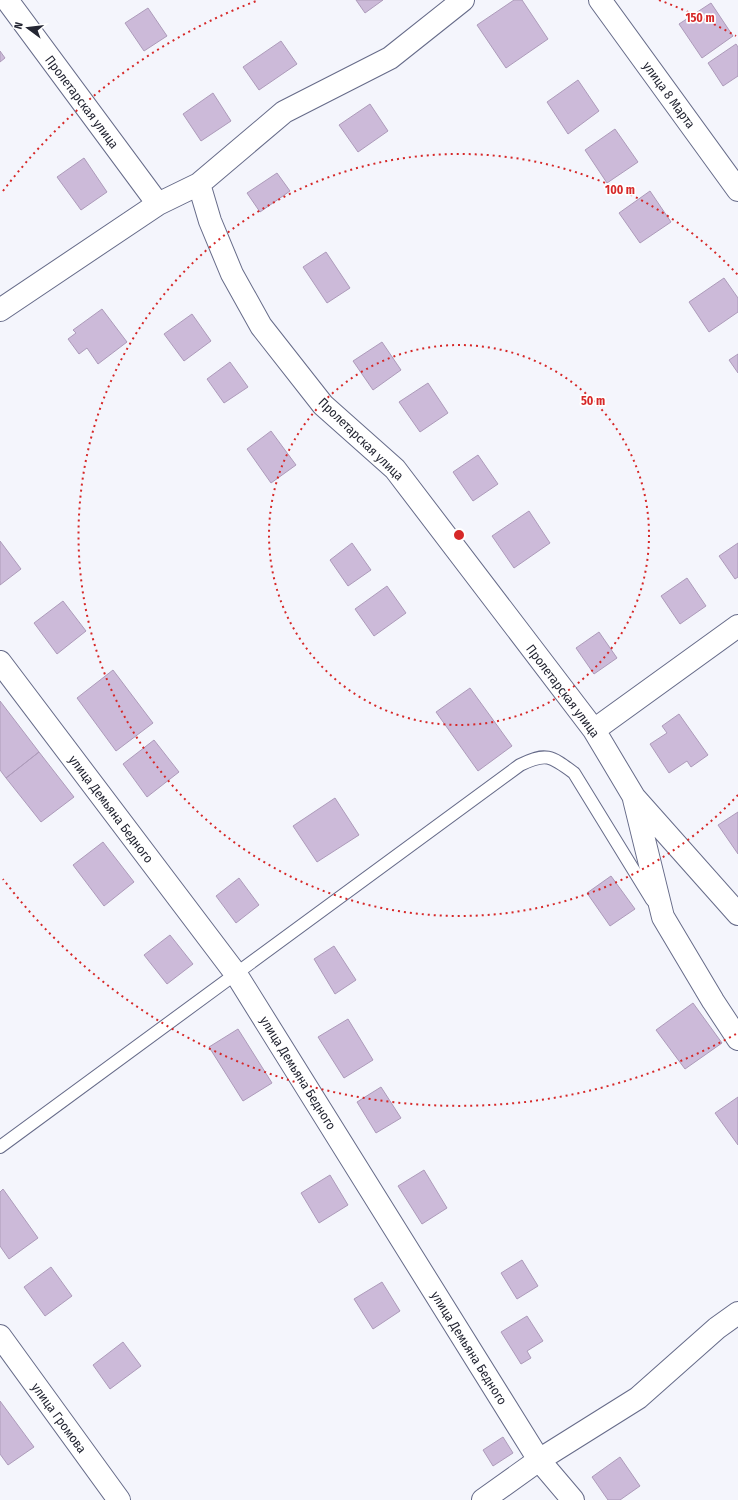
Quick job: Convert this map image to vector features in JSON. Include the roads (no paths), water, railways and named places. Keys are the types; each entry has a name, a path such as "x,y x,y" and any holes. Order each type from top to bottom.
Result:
{"street":[{"name":"Пролетарская улица","path":"7,0 158,204"},
{"path":"0,310 158,204 198,184 284,112 390,58 463,0"},
{"name":"улица 8 Марта","path":"600,0 738,190"},
{"name":"Пролетарская улица","path":"198,184 210,221 232,274 261,326 323,406 395,468 594,730 634,797 738,914"},
{"path":"594,730 738,626"},
{"name":"улица Демьяна Бедного","path":"0,662 236,974 539,1460 573,1500"},
{"name":"Пролетарская улица","path":"634,797 663,918 713,1001 738,1039"},
{"path":"483,1500 539,1460 638,1398 717,1328 738,1313"},
{"name":"улица Громова","path":"0,1336 119,1500"}],"lane":[{"path":"0,1147 520,765 535,758 554,758 574,773 663,918"}]}
